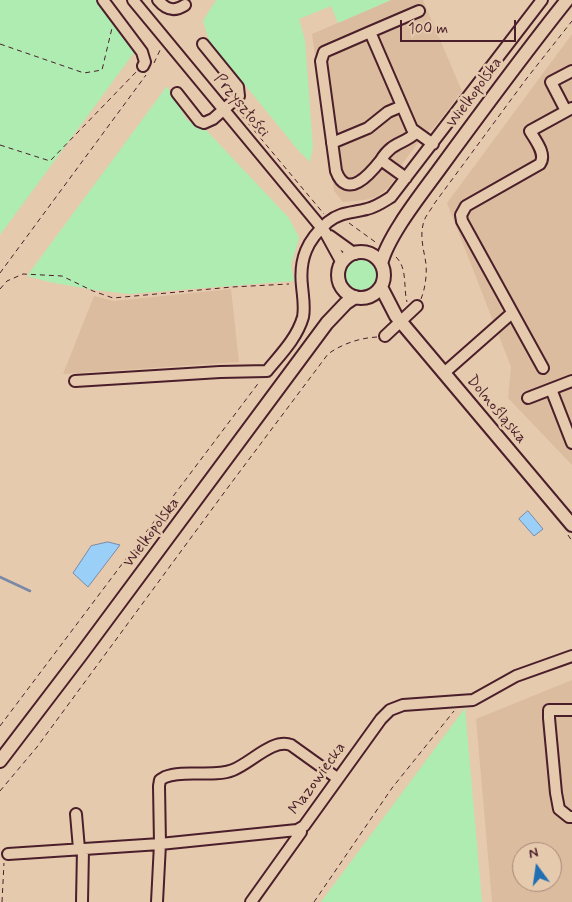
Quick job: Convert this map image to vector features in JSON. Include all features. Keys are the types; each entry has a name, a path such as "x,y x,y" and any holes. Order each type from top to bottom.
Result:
{"main road":[{"name":"Wielkopolska","path":"381,264 382,247 567,0"},
{"name":"Wielkopolska","path":"361,254 382,247"},
{"path":"361,254 375,257 381,264 384,274 381,287 370,296 363,298 348,294 342,286 339,276 342,263 347,258 361,254"},
{"name":"Wielkopolska","path":"327,323 342,286"},
{"name":"Dolnośląska","path":"381,287 398,319"},
{"name":"Dolnośląska","path":"370,296 398,319 572,525"},
{"name":"Wielkopolska","path":"0,761 327,323 346,303 355,297"}],"street":[{"path":"103,0 142,52 145,69"},
{"name":"Przyszłości","path":"133,0 324,230 342,263"},
{"path":"158,0 166,8 172,10 179,9 185,5"},
{"path":"75,381 267,371 290,343 301,323 304,304 301,276 302,260 310,244 336,216 368,209 391,197 542,0"},
{"path":"416,133 407,140 393,145 369,174 361,180 348,184 339,178 336,170 321,60 322,55 327,50 420,11"},
{"path":"370,32 412,129 433,144"},
{"path":"177,93 199,120 204,123 209,122 239,96 238,87 203,44"},
{"path":"543,368 462,221 461,215 466,206 540,164 543,160 543,155 530,131 569,109 550,82 572,71"},
{"path":"332,143 368,128 388,112 402,106"},
{"path":"381,160 406,178"},
{"name":"Przyszłości","path":"324,230 361,254"},
{"path":"385,336 398,319 414,309"},
{"path":"444,373 512,313"},
{"path":"528,398 572,381"},
{"path":"551,389 572,443"},
{"name":"Mazowiecka","path":"6,859 81,849 292,832 302,828 381,719 390,710 403,705 468,701 479,698 516,676 572,656"},
{"path":"572,710 549,710 548,718 559,809 569,818 572,817"},
{"path":"157,902 160,844 159,786 160,780 164,777 229,772 283,743 292,745 338,778"},
{"path":"76,814 81,849 82,902"},
{"path":"251,902 302,828"}],"path":[{"path":"0,44 84,73 102,70 110,43 114,15"},
{"path":"344,213 348,222 398,258 403,270 409,310 414,309 424,291 426,276 422,236 424,222 434,204 527,78 572,21"},
{"path":"154,64 161,48 168,42"},
{"path":"0,145 50,161 145,69"},
{"path":"0,273 145,69"},
{"path":"233,102 236,109 322,213 326,215"},
{"path":"0,290 7,281 23,274 62,276 93,292 113,298 232,287 289,284"},
{"path":"0,792 37,747 234,478 328,354 339,346 351,342 385,336"},
{"path":"0,726 267,371"},
{"path":"314,902 392,788 453,711"},
{"path":"2,902 6,859"}],"shaded area":[{"path":"391,0 423,0 462,91 433,129 420,140 394,175 394,180 388,188 376,197 343,202 334,191 312,34"},
{"path":"572,34 572,465 508,398 511,367 447,203"},
{"path":"231,289 239,362 63,374 94,296 114,301"},
{"path":"572,680 572,902 492,902 476,719"}],"green space":[{"path":"0,0 96,0 136,50 0,235"},
{"path":"216,0 391,0 338,23 331,6 299,19 305,40 313,148 310,162 298,150 209,41 203,21"},
{"path":"167,86 187,120 205,129 289,218 299,238 291,265 294,281 129,294 94,290 27,276"},
{"path":"361,260 372,264 376,275 372,286 361,290 350,286 346,275 350,264"},
{"path":"465,708 482,902 321,902"}],"water":[{"path":"528,511 543,529 534,536 519,519"},
{"path":"108,542 120,545 88,587 73,573 91,546"}],"waterway":[{"path":"0,577 30,591"}]}
